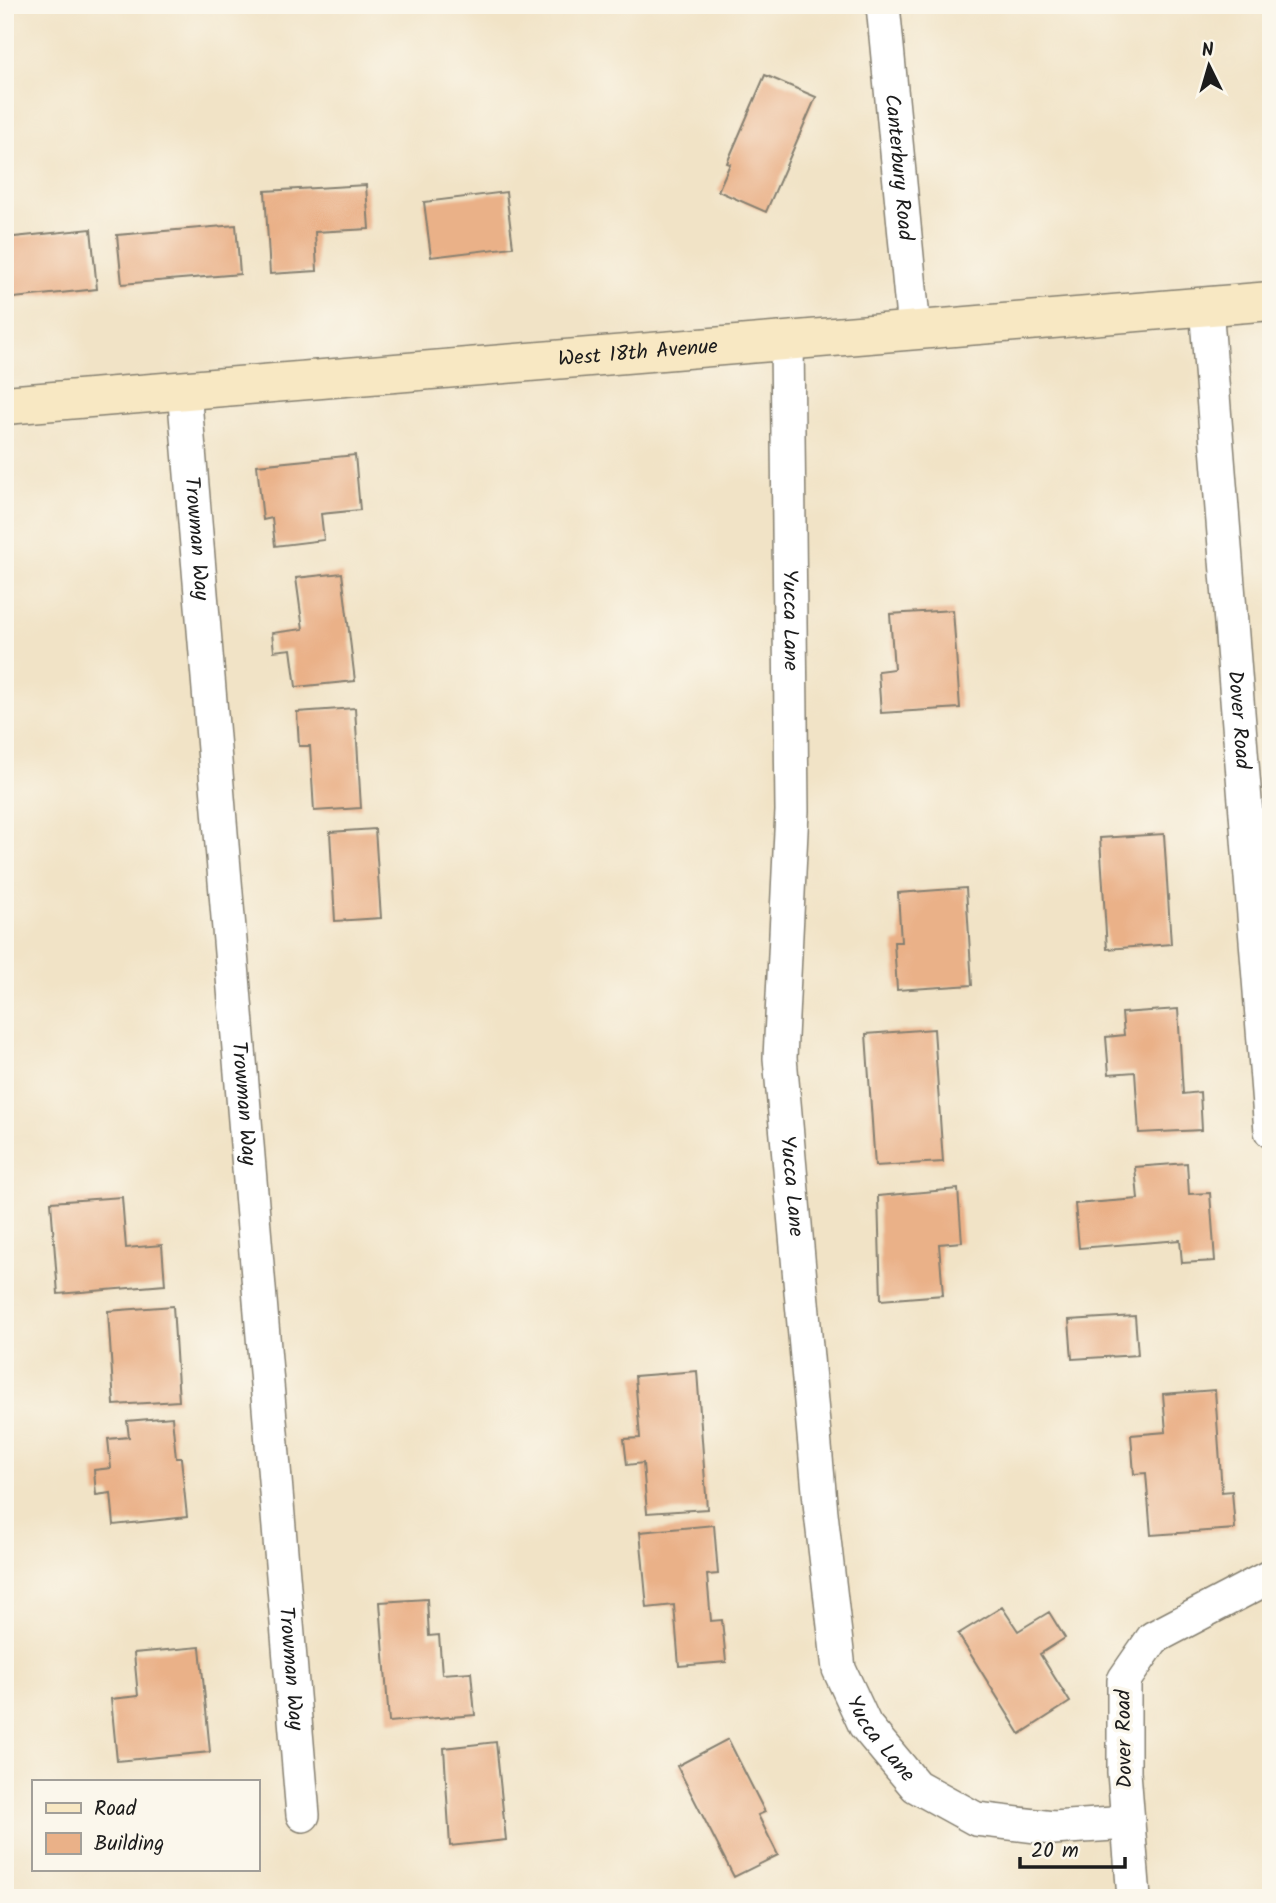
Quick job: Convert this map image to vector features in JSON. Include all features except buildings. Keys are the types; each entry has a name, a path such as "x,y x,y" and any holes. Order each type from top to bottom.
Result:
{"street":[{"name":"Canterbury Road","path":"883,5 914,330"},
{"name":"West 18th Avenue","path":"5,405 1271,301"},
{"name":"Dover Road","path":"1206,306 1271,1131"},
{"name":"Yucca Lane","path":"787,341 792,810 780,1058 821,1513 839,1670 865,1725 916,1786 976,1819 1053,1828 1128,1823"},
{"name":"Trowman Way","path":"184,390 303,1815"},
{"name":"Dover Road","path":"1134,1898 1128,1823 1124,1680 1153,1639 1271,1576"}]}
